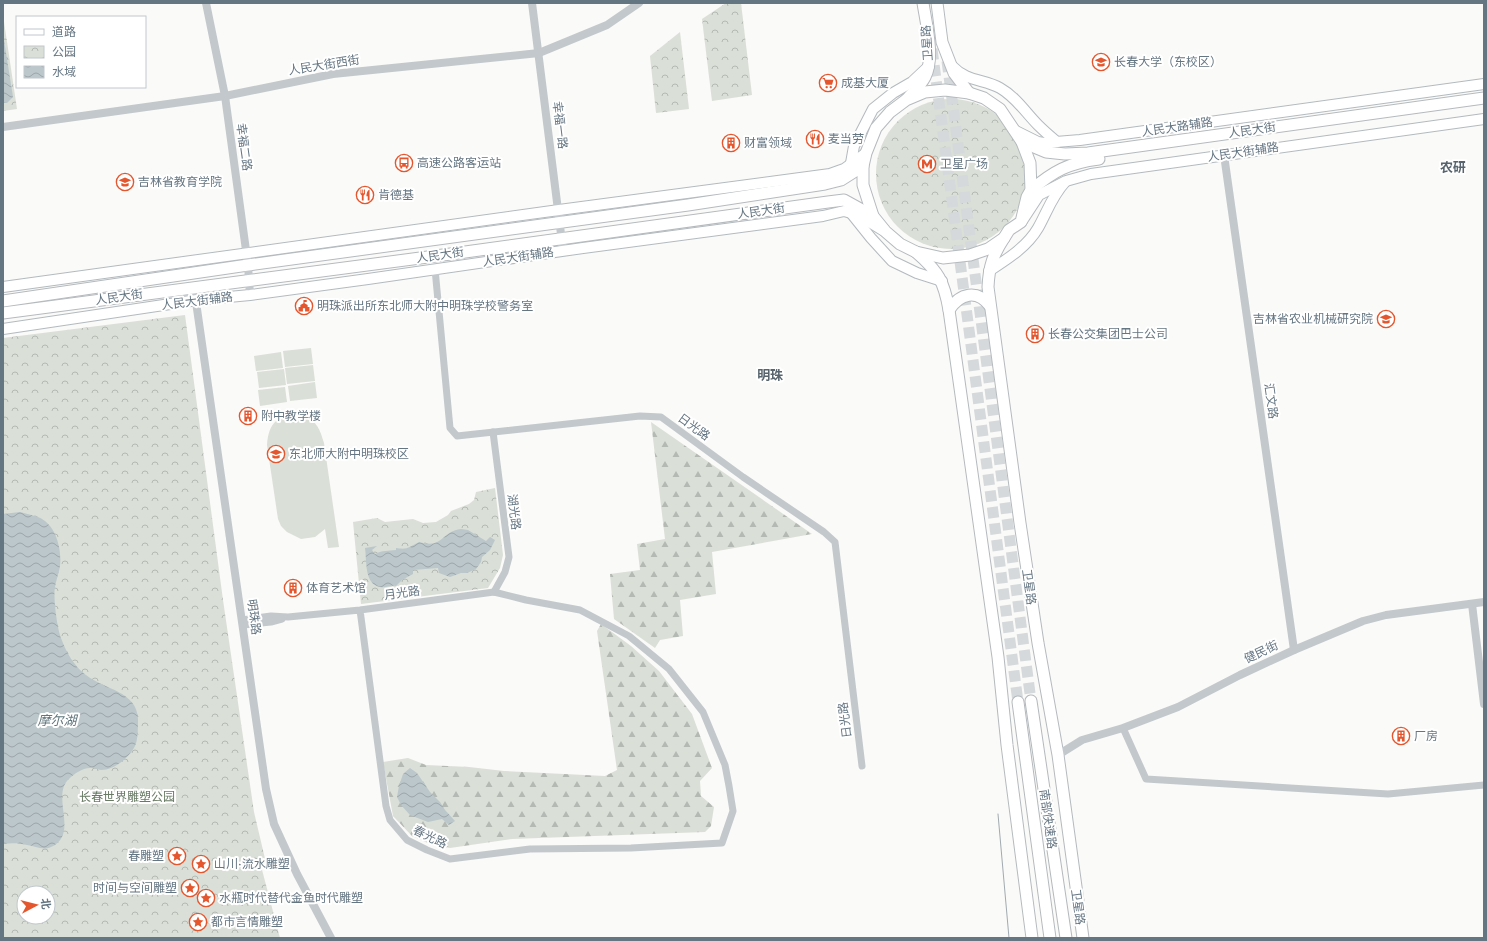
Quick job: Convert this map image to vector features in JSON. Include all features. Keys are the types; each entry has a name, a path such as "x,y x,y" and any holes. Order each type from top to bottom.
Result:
{"main road":[{"name":"卫星路","path":"906,100 925,77 930,56 923,3"},
{"name":"卫星路","path":"937,3 942,42 954,73 969,92"},
{"path":"950,64 957,72 973,80 1000,88 1021,105 1038,126 1057,142"},
{"path":"851,163 854,146 873,109 893,93 912,82 928,66"},
{"name":"人民大路辅路","path":"1014,130 1038,142 1044,143 1080,140 1484,84"},
{"path":"945,90 969,92 984,98 1000,109 1022,142 1030,162 1031,190 1027,197 1021,222 1009,230 1004,238 988,249 970,255 942,258 916,252 900,244 886,232 873,216 863,184 863,166 866,153 876,128 890,112 906,100 925,92 945,90"},
{"name":"人民大街","path":"1022,142 1046,152 1065,154 1088,153 1484,98"},
{"name":"人民大街","path":"1031,190 1050,174 1066,166 1089,160 1484,105"},
{"name":"人民大街辅路","path":"1021,222 1039,195 1066,180 1091,174 1484,119"},
{"path":"3,287 830,174 844,169 866,153"},
{"name":"人民大街","path":"3,301 248,265 397,246 688,205 825,184 841,180 863,166"},
{"path":"989,272 1015,254 1037,229 1049,203 1066,180"},
{"name":"人民大街","path":"3,313 833,201 844,200 873,216"},
{"name":"人民大街辅路","path":"3,328 196,300 250,294 563,250 823,216 844,211 858,215 886,232"},
{"path":"851,213 870,238 892,261 917,273 942,281"},
{"name":"卫星路","path":"1004,238 994,254 989,272 988,287 990,306 1036,628 1058,755 1083,938"},
{"path":"916,252 936,271 946,292 998,657 1007,745 1032,938"},
{"path":"949,310 955,301 960,298 976,295 982,297 990,306"},
{"name":"南部快速路","path":"1031,701 1066,938"},
{"name":"南部快速路","path":"1018,702 1050,938"}],"street":[{"name":"幸福二路","path":"206,3 224,96 248,265 250,294"},
{"name":"幸福一路","path":"532,3 563,250"},
{"name":"人民大街西街","path":"3,127 224,96 333,74 539,52 607,25 639,3"},
{"name":"汇文路","path":"1224,155 1294,650"},
{"name":"日光路","path":"435,269 450,428 457,436 640,416 661,417 743,477 824,532 835,542 862,766"},
{"name":"明珠路","path":"194,288 266,789 274,824 291,863 331,938"},
{"name":"湖光路","path":"493,432 509,557 505,572 494,592"},
{"name":"月光路","path":"243,622 271,616 288,617 360,610 494,592"},
{"name":"春光路","path":"360,610 386,806 390,820 407,840 450,859 530,849 631,848 722,843 732,811 725,764 703,712 669,669 629,636 580,610 526,600 494,592"},
{"name":"健民街","path":"1058,755 1082,740 1123,728 1178,707 1240,675 1363,621 1386,615 1484,602"},
{"path":"1472,604 1484,704"},
{"path":"1123,728 1146,779 1388,794 1484,785"}],"green space":[{"path":"726,3 741,3 752,95 712,101 702,19"},
{"path":"3,15 17,109 3,111"},
{"path":"680,32 689,109 656,113 650,56"},
{"path":"951,99 973,102 993,112 1004,121 1013,132 1023,152 1026,174 1023,196 1013,216 1004,227 993,236 973,246 951,249 929,246 909,236 898,227 889,216 879,196 876,174 879,152 889,132 898,121 909,112 929,102"},
{"name":"长春世界雕塑公园","path":"185,315 223,600 254,812 266,863 261,866 280,938 3,938 3,338"},
{"path":"311,348 313,364 285,367 283,351"},
{"path":"281,352 283,368 256,371 254,356"},
{"path":"313,365 315,381 287,384 285,368"},
{"path":"284,369 286,385 259,388 257,372"},
{"path":"315,382 317,398 290,401 288,386"},
{"path":"285,387 287,402 260,406 258,390"},
{"path":"300,413 316,425 324,443 339,547 328,548 325,529 315,537 301,539 287,532 281,526 278,519 267,445 268,437 272,426 280,418"},
{"path":"651,422 812,534 712,552 716,594 680,600 683,636 660,640 655,648 614,619 610,574 640,570 637,544 665,539"},
{"path":"495,488 503,555 500,568 488,588 361,604 353,522 377,518 385,522 413,519 423,523 436,522 448,515 451,511 469,504 474,500 476,492"},
{"path":"601,624 631,646 659,671 692,714 712,768 700,781 701,796 714,807 711,826 705,832 512,839 450,848 432,845 412,836 393,816 383,762 408,758 426,765 469,767 504,771 605,776 617,770 597,631"}],"water":[{"path":"3,34 13,97 7,103 3,103"},
{"name":"摩尔湖","path":"20,512 36,516 44,520 53,531 59,545 60,569 55,587 55,605 60,633 68,653 74,663 86,675 119,692 132,702 138,719 136,743 125,759 111,768 100,770 91,768 81,770 69,779 64,786 62,795 64,824 63,833 59,841 51,847 45,849 21,844 3,844 3,514"},
{"path":"461,529 468,530 486,541 490,537 495,540 490,550 482,557 481,562 476,569 450,577 439,573 438,568 413,570 413,574 402,580 396,586 380,587 371,581 367,571 365,548 377,546 372,550 375,554 383,551 396,550 396,548 400,549 410,547 419,542 427,544 433,543 438,542 449,533"},
{"path":"410,768 417,773 430,792 455,821 449,825 442,819 428,822 410,815 401,805 397,797 399,786 403,774"}],"tunnel":[{"path":"932,49 1018,702"},
{"path":"947,61 1031,701"}],"tram line":[{"path":"998,814 1009,938"}],"place":[{"name":"长春大学（东校区）","path":"1101,62"},
{"name":"成基大厦","path":"828,83"},
{"name":"麦当劳","path":"815,139"},
{"name":"财富领域","path":"731,143"},
{"name":"高速公路客运站","path":"404,163"},
{"name":"卫星广场","path":"927,164"},
{"name":"吉林省教育学院","path":"125,182"},
{"name":"肯德基","path":"365,195"},
{"name":"明珠派出所东北师大附中明珠学校警务室","path":"304,306"},
{"name":"吉林省农业机械研究院","path":"1386,319"},
{"name":"长春公交集团巴士公司","path":"1035,334"},
{"name":"附中教学楼","path":"248,416"},
{"name":"东北师大附中明珠校区","path":"276,454"},
{"name":"体育艺术馆","path":"293,588"},
{"name":"厂房","path":"1401,736"},
{"name":"春雕塑","path":"177,856"},
{"name":"山川·流水雕塑","path":"201,864"},
{"name":"时间与空间雕塑","path":"190,888"},
{"name":"水瓶时代替代金鱼时代雕塑","path":"206,898"},
{"name":"都市言情雕塑","path":"198,922"}],"district":[{"name":"农研","path":"1453,167"},
{"name":"明珠","path":"770,375"}]}
